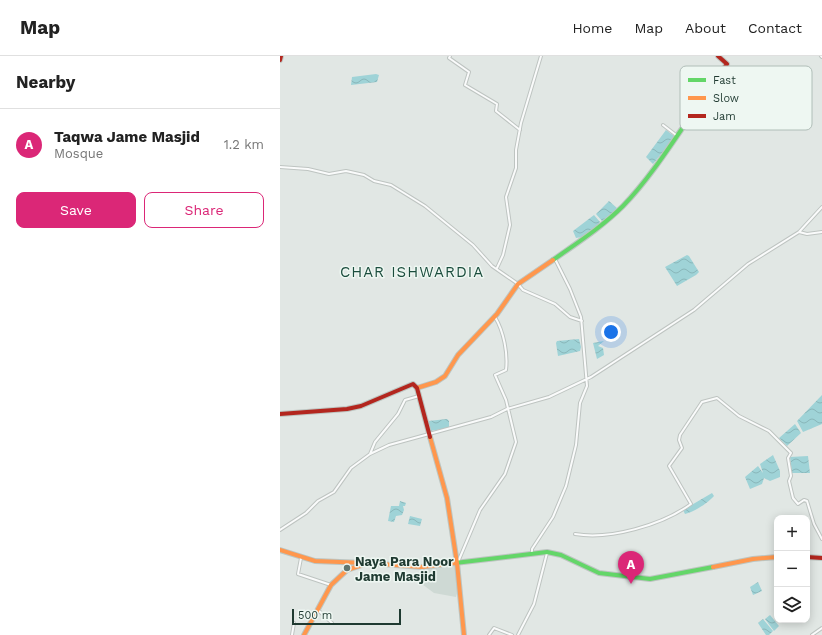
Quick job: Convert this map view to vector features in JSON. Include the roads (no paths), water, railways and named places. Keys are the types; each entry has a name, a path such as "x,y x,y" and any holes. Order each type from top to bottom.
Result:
{"street":[{"path":"280,60 281,56"},
{"path":"450,56 449,58 469,72 465,85 497,104 496,111 520,130"},
{"path":"497,268 503,255 510,224 506,197 516,168 516,150 532,80 541,56"},
{"path":"718,56 727,64 726,66"},
{"path":"663,124 676,135"},
{"path":"418,388 436,382 445,376 458,355 495,316 518,284 602,225 623,206 680,129"},
{"path":"280,167 308,169 326,173 346,171 364,175 374,181 391,186 425,206 473,245 492,266 497,268 502,274 518,284 523,290 559,307 570,317 582,320"},
{"path":"280,530 306,512 318,501 331,494 351,468 370,454 389,445 480,421 508,409 549,397 587,379 675,324 694,310 748,264 799,232 822,207"},
{"path":"799,232 807,234 822,232"},
{"path":"532,553 532,549 553,517 566,486 576,445 580,403 587,386 582,320 570,289 555,259"},
{"path":"457,563 480,510 505,474 514,452 517,437 495,375 506,370 505,358 507,351 502,328 495,316"},
{"path":"280,414 347,409 394,394 409,385 413,384 418,388 446,498 457,563 464,635"},
{"path":"370,454 375,442 398,414 405,400 420,396"},
{"path":"575,534 595,536 636,529 662,520 691,504 669,466 682,448 679,439 680,434 702,402 717,398 739,416 769,431 791,453 788,458 792,476 789,481 793,498 798,504 804,500 807,501 814,524 822,539"},
{"path":"280,550 325,562 368,563 422,567 547,552 561,555 599,573 650,579 753,559 774,557"},
{"path":"518,635 534,604 547,552"},
{"path":"302,557 298,572 299,574 331,585"},
{"path":"810,558 822,558"},
{"path":"304,635 331,585 347,570 368,563"},
{"path":"317,609 332,623"},
{"path":"292,635 294,623"},
{"path":"488,635 494,628 512,635"},
{"path":"812,635 822,628"}],"water":[{"path":"376,74 379,75 377,82 351,85 352,77"},
{"path":"666,130 674,136 653,164 646,157"},
{"path":"609,201 617,208 602,221 596,214"},
{"path":"594,215 600,222 599,224 582,237 576,238 573,231"},
{"path":"687,255 699,272 677,286 665,267"},
{"path":"579,339 581,347 580,351 558,356 557,341"},
{"path":"604,341 598,346 603,348 604,355 597,359 593,343"},
{"path":"822,395 822,424 803,432 797,421"},
{"path":"447,419 449,421 449,428 430,431 428,421"},
{"path":"795,424 801,433 787,446 779,438"},
{"path":"773,455 780,471 780,477 770,481 764,478 762,484 750,489 745,477 758,466 763,473 760,464"},
{"path":"808,456 810,473 792,473 790,457"},
{"path":"712,493 714,496 708,501 697,509 685,514 683,510"},
{"path":"400,501 406,503 405,506 403,506 404,510 402,515 396,516 394,522 388,521 391,506 399,506"},
{"path":"410,516 422,519 420,526 408,524"},
{"path":"758,582 762,591 753,595 750,587"},
{"path":"770,615 774,620 774,623 777,623 779,626 774,631 765,619"},
{"path":"763,619 773,631 769,635 766,635 758,623"}],"place":[{"name":"Naya Para Noor Jame Masjid","path":"347,568"},
{"name":"Taqwa Jame Masjid","path":"631,584"}],"district":[{"name":"CHAR ISHWARDIA","path":"412,272"}]}
